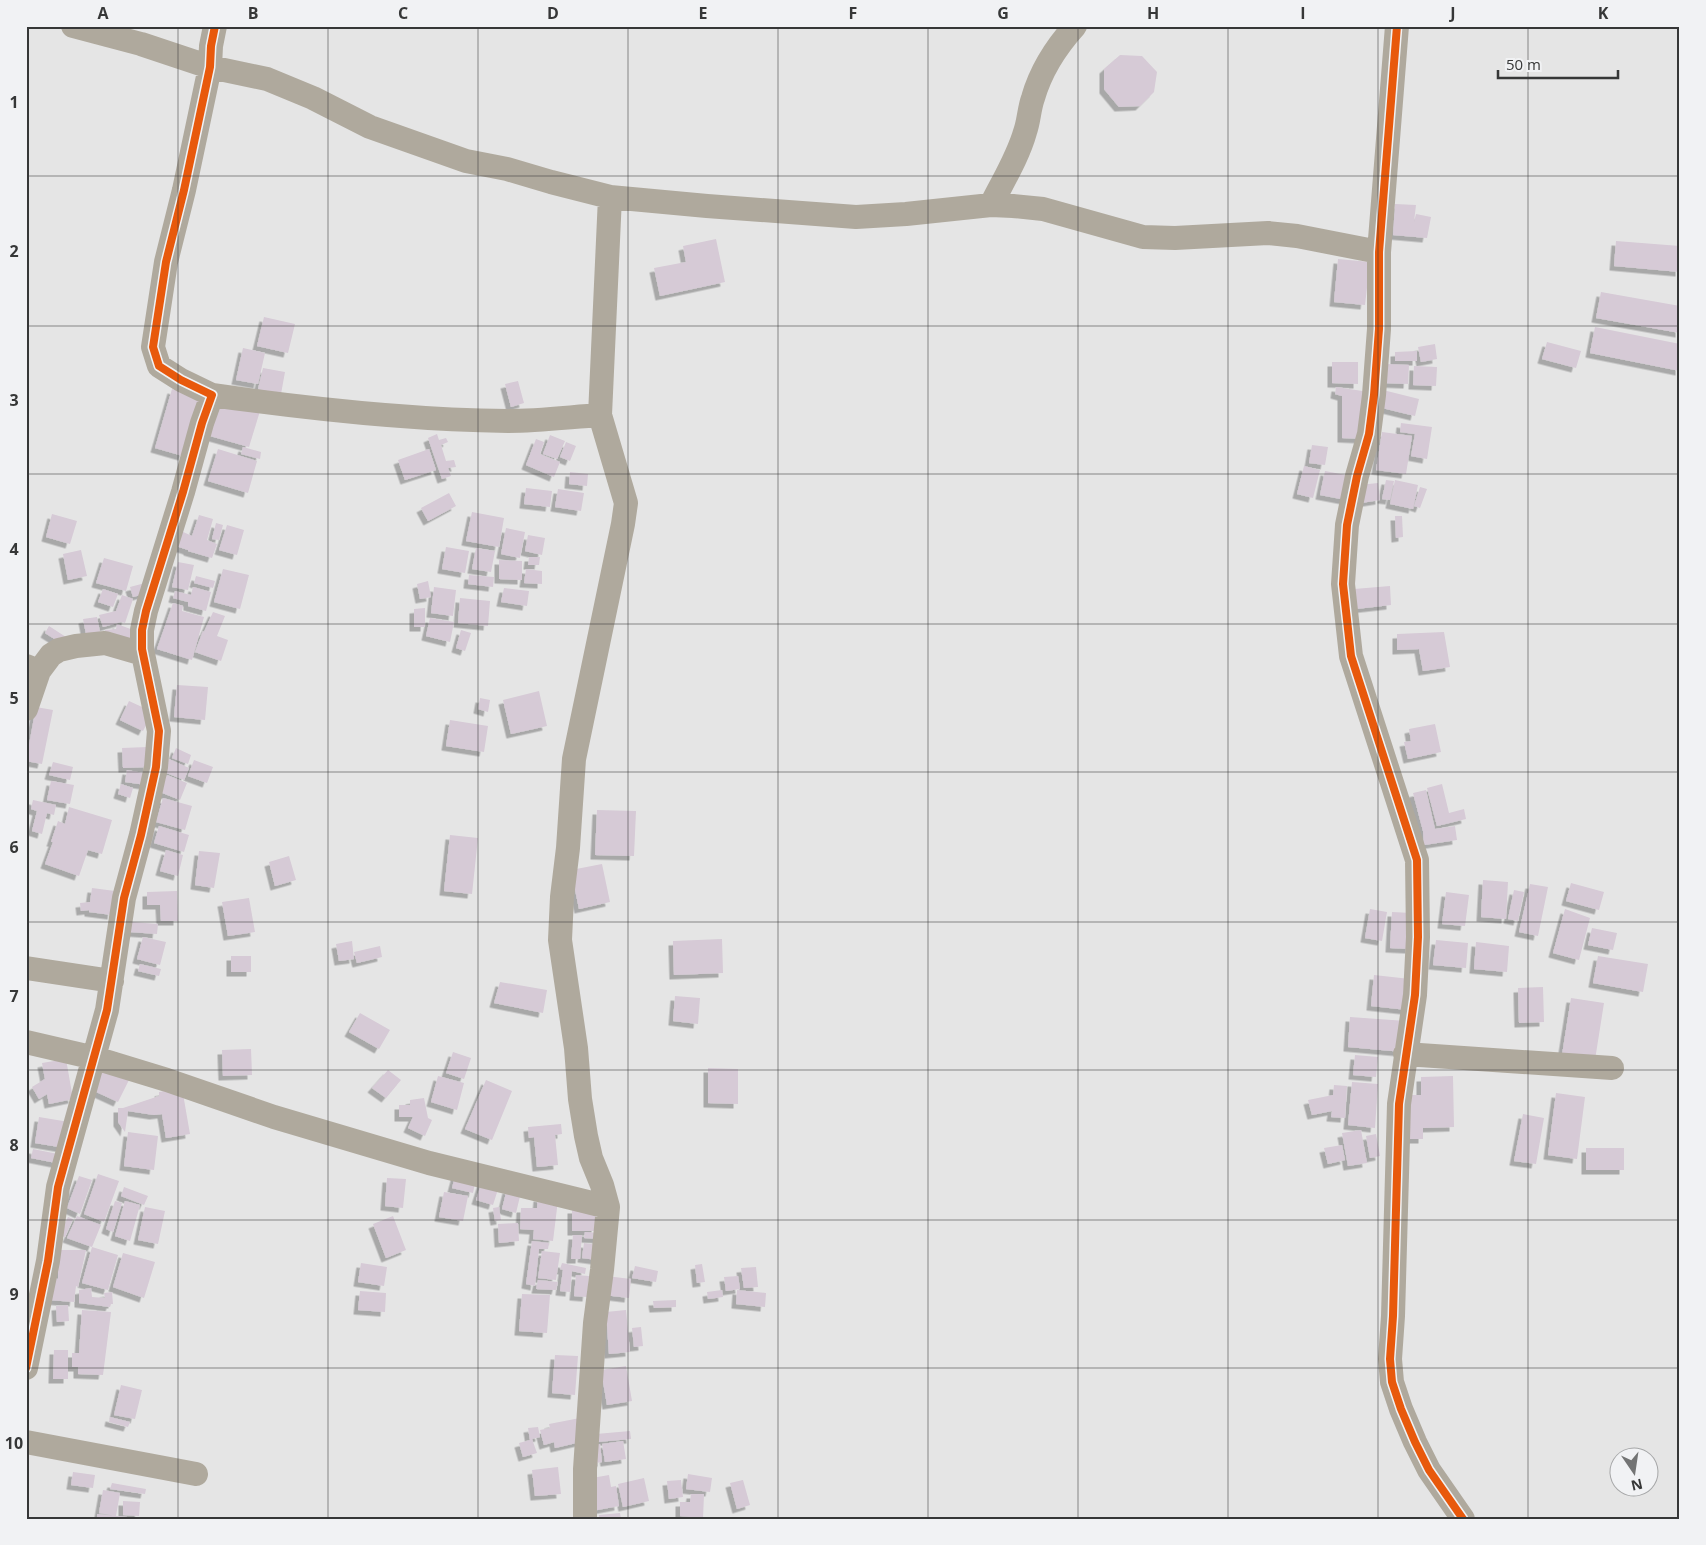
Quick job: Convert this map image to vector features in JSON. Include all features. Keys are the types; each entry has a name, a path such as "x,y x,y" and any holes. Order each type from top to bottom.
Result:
{"street":[{"path":"73,26 141,44 210,67 267,79 313,98 370,126 466,161 507,169 610,196 707,206 856,217 931,212 991,205 1043,209 1143,237 1175,238 1268,233 1297,236 1379,252"},
{"path":"215,26 211,46 210,67 184,190 166,262 153,347 159,366 181,380 212,395 281,405 410,417 510,421 600,415"},
{"path":"991,205 1009,171 1025,133 1040,77 1051,55 1075,26"},
{"path":"1397,26 1379,252 1379,329 1374,395 1368,434 1347,525 1343,584 1351,656 1417,860 1418,937 1415,996 1399,1104 1390,1359 1392,1382 1401,1409 1429,1470 1463,1519"},
{"path":"585,1519 585,1457 595,1323 608,1207 586,1136 576,1048 560,940 574,759 626,503 600,415 610,196"},
{"path":"26,1368 48,1261 58,1187 107,1010 124,898 141,835 156,767 159,731 143,654 142,630 202,423 212,395"},
{"path":"26,709 32,669 59,650 105,643 143,654"},
{"path":"26,968 112,981"},
{"path":"26,1042 95,1058 167,1080 274,1117 429,1163 608,1207"},
{"path":"1405,1054 1612,1068"},
{"path":"26,1442 196,1474"}],"building":[{"path":"1120,55 1142,56 1157,72 1154,92 1140,106 1119,107 1104,89 1104,69"},
{"path":"1395,204 1416,205 1414,222 1416,214 1431,217 1427,238 1393,235"},
{"path":"716,239 725,282 660,296 654,268 686,262 683,246"},
{"path":"1616,241 1680,246 1680,272 1614,266"},
{"path":"1338,259 1370,262 1365,305 1334,302"},
{"path":"1601,292 1680,306 1680,333 1596,318"},
{"path":"264,317 295,324 288,353 257,346"},
{"path":"1595,327 1680,344 1680,371 1590,353"},
{"path":"1547,342 1581,351 1576,368 1542,359"},
{"path":"1435,344 1437,359 1421,362 1418,347"},
{"path":"243,348 265,353 258,384 236,380"},
{"path":"1417,351 1417,361 1395,361 1395,352"},
{"path":"1332,362 1358,362 1358,384 1332,383"},
{"path":"1385,364 1409,365 1408,384 1384,383"},
{"path":"1414,366 1437,367 1436,386 1413,385"},
{"path":"263,368 285,372 281,394 258,389"},
{"path":"518,381 524,403 511,407 505,384"},
{"path":"1336,387 1369,392 1365,439 1342,438 1342,396 1335,394"},
{"path":"172,389 200,398 183,456 155,448"},
{"path":"1383,390 1419,399 1415,416 1378,407"},
{"path":"221,400 260,411 249,447 210,436"},
{"path":"1401,423 1432,427 1427,459 1411,456 1415,434 1400,432"},
{"path":"1382,432 1412,436 1406,474 1376,470"},
{"path":"437,434 439,440 446,438 448,442 441,445 446,461 454,460 456,467 448,468 451,476 442,479 428,438"},
{"path":"550,435 565,441 557,459 543,454"},
{"path":"536,439 544,442 540,454 560,462 554,477 526,465"},
{"path":"566,442 576,446 570,461 560,457"},
{"path":"1312,445 1328,447 1325,465 1309,463"},
{"path":"243,447 261,452 260,459 241,454"},
{"path":"218,449 257,461 248,493 208,481"},
{"path":"429,449 436,470 405,480 398,460"},
{"path":"1304,466 1320,470 1313,498 1297,494"},
{"path":"1325,471 1351,476 1346,500 1320,495"},
{"path":"570,472 588,474 587,486 569,484"},
{"path":"1386,480 1394,481 1390,500 1382,499"},
{"path":"1395,480 1418,485 1413,509 1390,504"},
{"path":"1378,483 1380,500 1361,503 1359,485"},
{"path":"1420,487 1427,489 1420,508 1414,506"},
{"path":"526,488 552,491 550,507 524,504"},
{"path":"558,489 584,493 581,511 555,507"},
{"path":"449,493 456,506 428,521 421,508"},
{"path":"472,512 504,518 499,547 466,541"},
{"path":"52,514 77,521 70,544 46,537"},
{"path":"199,515 213,519 207,540 217,544 212,558 176,546 181,531 192,536"},
{"path":"1395,516 1402,516 1403,537 1396,538"},
{"path":"216,523 223,525 219,540 212,539"},
{"path":"227,525 244,530 237,555 219,550"},
{"path":"506,528 525,532 520,558 501,554"},
{"path":"528,535 545,538 542,555 525,551"},
{"path":"446,547 469,551 465,573 442,569"},
{"path":"476,548 495,551 491,572 472,569"},
{"path":"81,550 87,576 68,580 63,554"},
{"path":"529,557 540,557 539,565 528,565"},
{"path":"104,558 133,566 126,591 96,583"},
{"path":"499,560 522,561 522,580 499,579"},
{"path":"178,562 194,565 188,590 172,587"},
{"path":"223,569 249,575 240,609 214,602"},
{"path":"526,569 542,571 542,584 524,583"},
{"path":"469,575 494,577 493,587 468,584"},
{"path":"196,576 215,581 213,588 194,583"},
{"path":"428,581 431,597 420,599 417,584"},
{"path":"145,583 148,593 133,597 130,587"},
{"path":"1390,586 1391,605 1356,609 1354,589"},
{"path":"193,587 211,592 206,611 188,606 188,602 173,598 175,591 191,595"},
{"path":"434,587 456,590 453,616 431,613"},
{"path":"504,588 529,591 527,606 501,602"},
{"path":"103,589 118,594 113,607 98,602"},
{"path":"122,595 133,599 125,623 121,622 103,627 99,615 116,611"},
{"path":"460,598 490,601 488,626 458,623"},
{"path":"173,603 183,606 182,611 204,617 192,660 157,649"},
{"path":"425,608 425,627 414,627 414,609"},
{"path":"213,612 225,616 217,636 228,640 221,661 195,652"},
{"path":"97,617 100,632 86,634 83,619"},
{"path":"430,618 454,622 450,642 426,636"},
{"path":"117,624 136,631 132,644 106,637 105,630 116,629"},
{"path":"49,626 69,639 64,645 45,633"},
{"path":"461,630 471,633 465,651 456,648"},
{"path":"1444,632 1450,667 1423,671 1419,649 1397,650 1397,634"},
{"path":"177,685 208,687 205,720 174,717"},
{"path":"539,691 547,726 511,734 503,700"},
{"path":"480,698 490,700 488,712 478,709"},
{"path":"129,701 153,712 143,731 120,720"},
{"path":"36,707 53,710 42,764 26,761"},
{"path":"450,720 488,726 484,752 446,746"},
{"path":"1435,724 1441,752 1408,759 1404,742 1411,741 1409,729"},
{"path":"148,747 148,767 123,768 122,748"},
{"path":"176,748 191,755 188,764 172,758"},
{"path":"169,759 189,768 184,780 164,772"},
{"path":"194,760 213,767 207,783 188,776"},
{"path":"53,762 73,767 70,780 49,775"},
{"path":"127,770 148,774 146,785 125,782"},
{"path":"167,775 187,783 180,800 160,792"},
{"path":"51,781 74,785 70,804 47,800"},
{"path":"121,784 133,788 130,798 118,794"},
{"path":"1442,784 1449,813 1464,809 1466,819 1437,826 1427,788"},
{"path":"1426,790 1435,829 1455,826 1457,840 1424,845 1423,831 1413,793"},
{"path":"163,798 192,806 185,830 156,822"},
{"path":"33,800 56,805 54,815 47,813 42,834 32,831 37,811 31,809"},
{"path":"69,807 112,820 102,854 88,850 79,876 45,864 58,821 65,824"},
{"path":"597,810 636,811 634,856 595,855"},
{"path":"159,826 189,835 184,852 154,843"},
{"path":"450,835 478,838 472,894 444,891"},
{"path":"166,850 183,855 178,876 160,871"},
{"path":"199,851 220,853 214,888 195,885"},
{"path":"289,856 296,880 275,886 269,862"},
{"path":"602,864 610,902 579,909 571,870"},
{"path":"1483,880 1508,882 1506,919 1481,917"},
{"path":"1571,883 1604,892 1599,910 1566,901"},
{"path":"1530,884 1548,887 1538,936 1519,932"},
{"path":"92,888 115,891 112,915 89,912 89,910 81,911 80,903 90,902"},
{"path":"1514,890 1524,892 1518,921 1508,919"},
{"path":"177,891 178,921 161,921 160,905 147,905 147,892"},
{"path":"1446,892 1469,895 1465,926 1442,924"},
{"path":"249,898 255,932 228,936 222,902"},
{"path":"1370,909 1387,912 1382,941 1365,938"},
{"path":"1565,909 1590,918 1579,960 1553,953"},
{"path":"1392,912 1412,913 1410,949 1390,948"},
{"path":"131,922 158,924 157,934 130,932"},
{"path":"1592,928 1617,933 1613,950 1588,945"},
{"path":"143,937 166,942 160,965 137,959"},
{"path":"722,939 723,973 674,975 673,941"},
{"path":"1436,940 1468,943 1466,968 1433,965"},
{"path":"352,941 354,959 339,961 336,944"},
{"path":"1476,942 1509,946 1507,972 1474,969"},
{"path":"380,946 382,957 357,963 354,952"},
{"path":"231,956 251,956 251,972 231,972"},
{"path":"1598,956 1648,964 1643,992 1593,983"},
{"path":"140,964 161,969 159,976 138,971"},
{"path":"1374,975 1410,979 1407,1010 1371,1006"},
{"path":"500,982 547,990 543,1013 494,1003"},
{"path":"1543,987 1544,1022 1519,1023 1518,988"},
{"path":"675,996 700,998 698,1024 673,1021"},
{"path":"1571,998 1604,1003 1595,1060 1562,1055"},
{"path":"360,1013 390,1030 379,1049 349,1032"},
{"path":"1350,1017 1406,1021 1403,1052 1348,1047"},
{"path":"251,1049 252,1075 223,1076 222,1050"},
{"path":"453,1052 471,1058 464,1079 446,1073"},
{"path":"1355,1055 1378,1057 1376,1077 1353,1075"},
{"path":"66,1059 73,1099 49,1104 47,1094 39,1099 32,1087 45,1079 42,1063"},
{"path":"105,1063 131,1076 118,1102 92,1090"},
{"path":"708,1068 738,1069 738,1104 708,1103"},
{"path":"388,1070 401,1080 386,1098 372,1088"},
{"path":"438,1076 464,1083 457,1110 431,1102"},
{"path":"1453,1076 1454,1127 1423,1128 1423,1139 1404,1139 1404,1095 1421,1095 1421,1077"},
{"path":"486,1080 512,1091 492,1140 465,1129"},
{"path":"1352,1082 1378,1084 1375,1128 1348,1125"},
{"path":"1334,1085 1347,1086 1345,1118 1331,1117 1332,1111 1312,1115 1308,1100 1333,1095"},
{"path":"182,1088 190,1134 166,1138 162,1114 154,1115 128,1111 125,1132 118,1122 118,1108 159,1096 159,1092"},
{"path":"1556,1093 1585,1097 1577,1159 1548,1155"},
{"path":"424,1098 428,1118 432,1120 425,1136 408,1128 413,1117 399,1117 399,1105 410,1105 410,1100"},
{"path":"1523,1114 1544,1118 1536,1164 1514,1161"},
{"path":"39,1117 69,1122 65,1148 35,1143"},
{"path":"561,1124 562,1134 555,1135 558,1165 537,1167 534,1137 529,1138 528,1127"},
{"path":"1361,1130 1367,1163 1348,1166 1342,1133"},
{"path":"128,1132 158,1136 154,1170 124,1166"},
{"path":"1376,1134 1380,1156 1370,1158 1366,1136"},
{"path":"1342,1145 1345,1160 1328,1164 1324,1148"},
{"path":"1586,1148 1624,1148 1624,1170 1586,1170"},
{"path":"33,1149 63,1155 61,1164 31,1158"},
{"path":"456,1173 476,1178 473,1193 452,1188"},
{"path":"98,1174 119,1181 104,1222 84,1214"},
{"path":"79,1176 92,1180 80,1214 67,1208"},
{"path":"387,1178 406,1179 403,1208 385,1206"},
{"path":"482,1181 499,1186 493,1205 476,1200"},
{"path":"124,1187 148,1196 144,1205 121,1196"},
{"path":"507,1189 521,1192 516,1213 502,1209"},
{"path":"444,1192 468,1196 463,1221 439,1217"},
{"path":"538,1197 558,1200 553,1241 533,1239 534,1230 520,1229 521,1208 537,1208"},
{"path":"115,1201 122,1203 113,1232 106,1229"},
{"path":"125,1201 140,1205 130,1241 115,1236"},
{"path":"145,1207 165,1211 158,1244 138,1240"},
{"path":"499,1207 501,1220 495,1221 493,1208"},
{"path":"572,1209 596,1209 596,1231 572,1231"},
{"path":"77,1216 101,1225 92,1247 67,1238"},
{"path":"393,1216 406,1250 386,1258 373,1224"},
{"path":"68,1217 73,1219 65,1237 59,1235"},
{"path":"518,1223 519,1241 499,1243 498,1224"},
{"path":"585,1232 601,1233 601,1239 584,1238"},
{"path":"573,1235 582,1235 580,1259 571,1259"},
{"path":"532,1241 549,1243 548,1249 539,1249 535,1286 526,1284"},
{"path":"584,1243 599,1245 597,1260 582,1258"},
{"path":"92,1247 118,1255 108,1290 82,1283"},
{"path":"58,1250 86,1250 78,1287 76,1286 74,1302 49,1300 52,1278 58,1279"},
{"path":"542,1251 560,1253 556,1280 538,1278"},
{"path":"123,1253 155,1262 144,1298 113,1287"},
{"path":"361,1263 387,1267 384,1286 358,1282"},
{"path":"562,1263 586,1268 585,1274 572,1271 570,1292 560,1291 563,1270 560,1269"},
{"path":"702,1264 705,1282 697,1283 695,1265"},
{"path":"635,1266 658,1271 656,1282 632,1278"},
{"path":"756,1267 758,1287 744,1288 741,1268"},
{"path":"576,1275 589,1276 587,1297 574,1296"},
{"path":"606,1276 631,1279 629,1298 604,1295"},
{"path":"738,1276 740,1289 726,1291 724,1277"},
{"path":"538,1280 558,1282 556,1290 536,1289"},
{"path":"91,1288 92,1297 105,1298 104,1293 112,1292 113,1304 110,1307 79,1303 79,1290"},
{"path":"722,1290 723,1297 708,1299 707,1292"},
{"path":"737,1290 766,1293 765,1307 736,1304"},
{"path":"360,1291 386,1293 385,1312 358,1310"},
{"path":"522,1294 550,1295 547,1333 519,1331"},
{"path":"676,1300 676,1307 654,1308 653,1301"},
{"path":"68,1305 69,1321 57,1322 56,1306"},
{"path":"82,1310 111,1312 103,1375 78,1374 78,1367 72,1367 72,1353 79,1353"},
{"path":"626,1310 630,1352 609,1354 606,1312"},
{"path":"641,1327 643,1346 634,1347 632,1328"},
{"path":"54,1350 68,1350 68,1379 53,1379"},
{"path":"555,1355 578,1356 575,1395 552,1393"},
{"path":"626,1366 632,1401 607,1405 601,1370"},
{"path":"121,1385 142,1390 135,1419 114,1415"},
{"path":"110,1417 130,1422 128,1427 109,1422"},
{"path":"580,1418 585,1441 555,1448 554,1442 544,1445 540,1430 550,1428 549,1424"},
{"path":"538,1427 540,1437 532,1439 537,1453 523,1457 519,1443 530,1440 528,1428"},
{"path":"630,1431 631,1439 597,1442 596,1434"},
{"path":"623,1441 626,1459 605,1462 602,1444"},
{"path":"600,1444 602,1462 596,1463 594,1445"},
{"path":"558,1467 561,1494 535,1496 532,1470"},
{"path":"73,1472 95,1475 93,1488 71,1485"},
{"path":"688,1474 712,1478 710,1492 686,1489"},
{"path":"609,1475 611,1487 616,1486 619,1506 592,1511 592,1478"},
{"path":"644,1478 649,1501 623,1507 618,1484"},
{"path":"681,1480 683,1497 669,1499 667,1481"},
{"path":"743,1480 750,1505 737,1509 730,1483"},
{"path":"112,1483 146,1489 145,1494 110,1489"},
{"path":"103,1490 120,1493 116,1516 99,1513"},
{"path":"691,1494 704,1494 703,1519 689,1519 690,1517 680,1516 680,1502 690,1502"},
{"path":"123,1501 140,1502 139,1516 123,1515"},
{"path":"620,1513 621,1519 599,1519 599,1515"},
{"path":"97,1514 127,1517 127,1519 97,1519"}],"cycle path":[{"path":"26,1368 48,1261 58,1187 107,1010 124,898 141,835 156,767 159,731 142,649 142,630 146,611 212,395 181,380 159,366 153,347 166,262 184,190 210,67 211,46 215,26"},
{"path":"1397,26 1379,252 1379,329 1374,395 1369,434 1357,476 1347,525 1343,584 1351,656 1417,860 1418,937 1415,995 1399,1104 1390,1359 1392,1382 1401,1409 1429,1470 1463,1519"}]}
